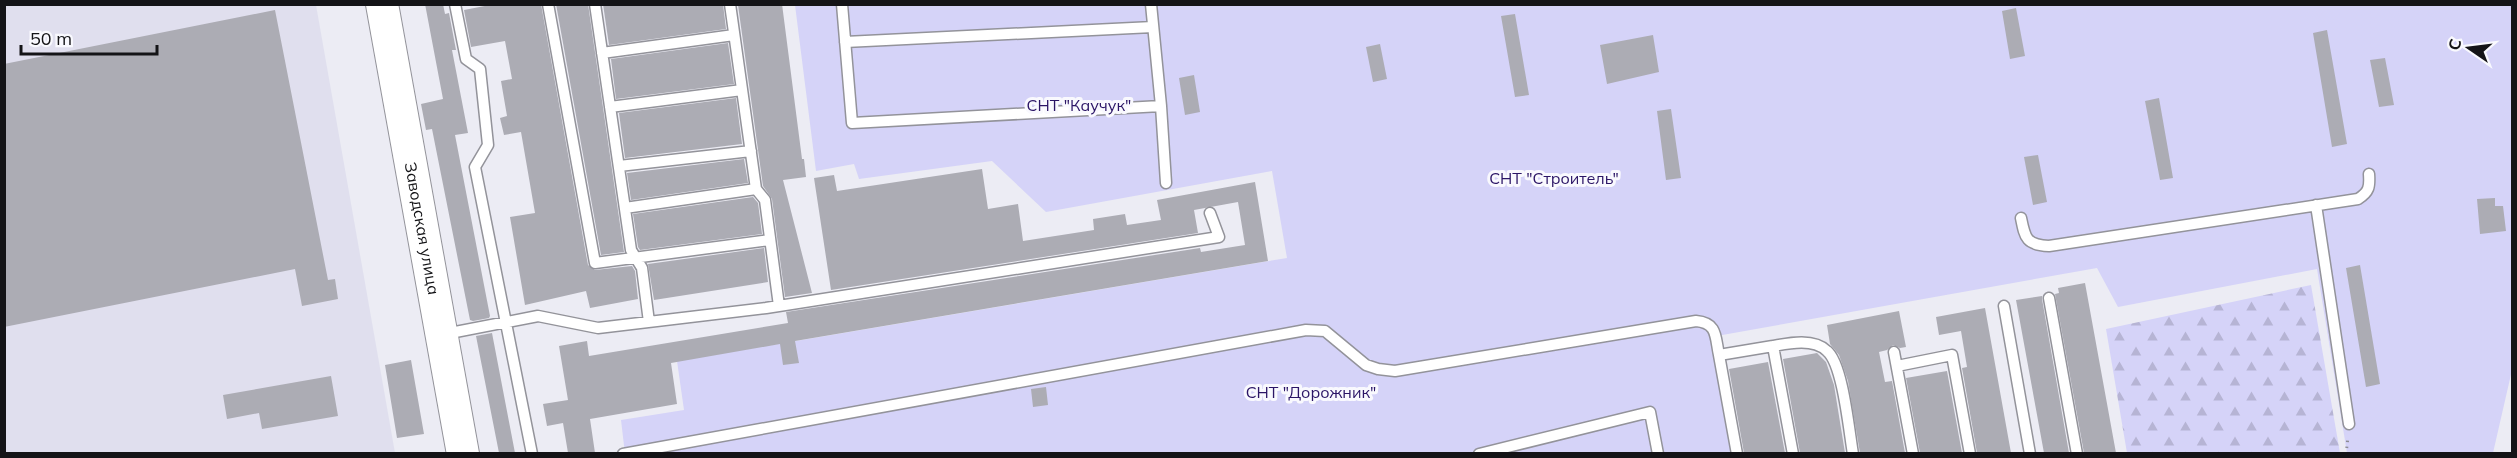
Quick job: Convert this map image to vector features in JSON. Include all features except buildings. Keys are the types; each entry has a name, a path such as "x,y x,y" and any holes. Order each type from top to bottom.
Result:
{"main road":[{"name":"Заводская улица","path":"382,4 463,453"}],"lane":[{"path":"455,4 466,59 480,69 488,145 476,167 532,453"},
{"path":"548,4 595,263 770,240"},
{"path":"595,4 631,250 642,268 649,322"},
{"path":"730,4 756,189 765,200 779,306"},
{"path":"842,4 852,123 1161,106"},
{"path":"1151,4 1166,183"},
{"path":"845,42 1153,27"},
{"path":"602,53 734,35"},
{"path":"610,107 742,90"},
{"path":"619,166 751,151"},
{"path":"2021,218 2024,234 2029,242 2049,246 2358,199 2367,193 2370,187 2369,174"},
{"path":"625,208 756,189"},
{"path":"2316,205 2349,424"},
{"path":"441,334 538,316 598,328 779,306 1219,237 1210,213"},
{"path":"2049,298 2077,453"},
{"path":"2004,306 2030,453"},
{"path":"623,453 1306,330 1325,332 1366,365 1395,371 1696,321 1707,322 1713,327 1737,453"},
{"path":"1719,356 1796,342 1826,349 1837,363 1853,453"},
{"path":"1773,346 1792,453"},
{"path":"1894,352 1913,453"},
{"path":"1897,366 1952,355 1970,453"},
{"path":"1479,453 1513,449 1650,412 1658,453"}],"shaded area":[{"path":"4,5 316,5 395,453 5,453"}],"green space":[{"name":"СНТ \"Строитель\"","path":"795,5 2512,5 2512,370 2493,453 2347,453 2317,269 2118,307 2097,268 1711,337 1731,453 625,454 621,420 684,410 677,361 1287,258 1272,171 1046,212 992,161 859,179 854,164 816,171"},
{"path":"2311,285 2340,453 2127,453 2106,329"}],"park label":[{"name":"СНТ \"Каучук\"","path":"1079,105"},
{"name":"СНТ \"Дорожник\"","path":"1311,392"}]}
